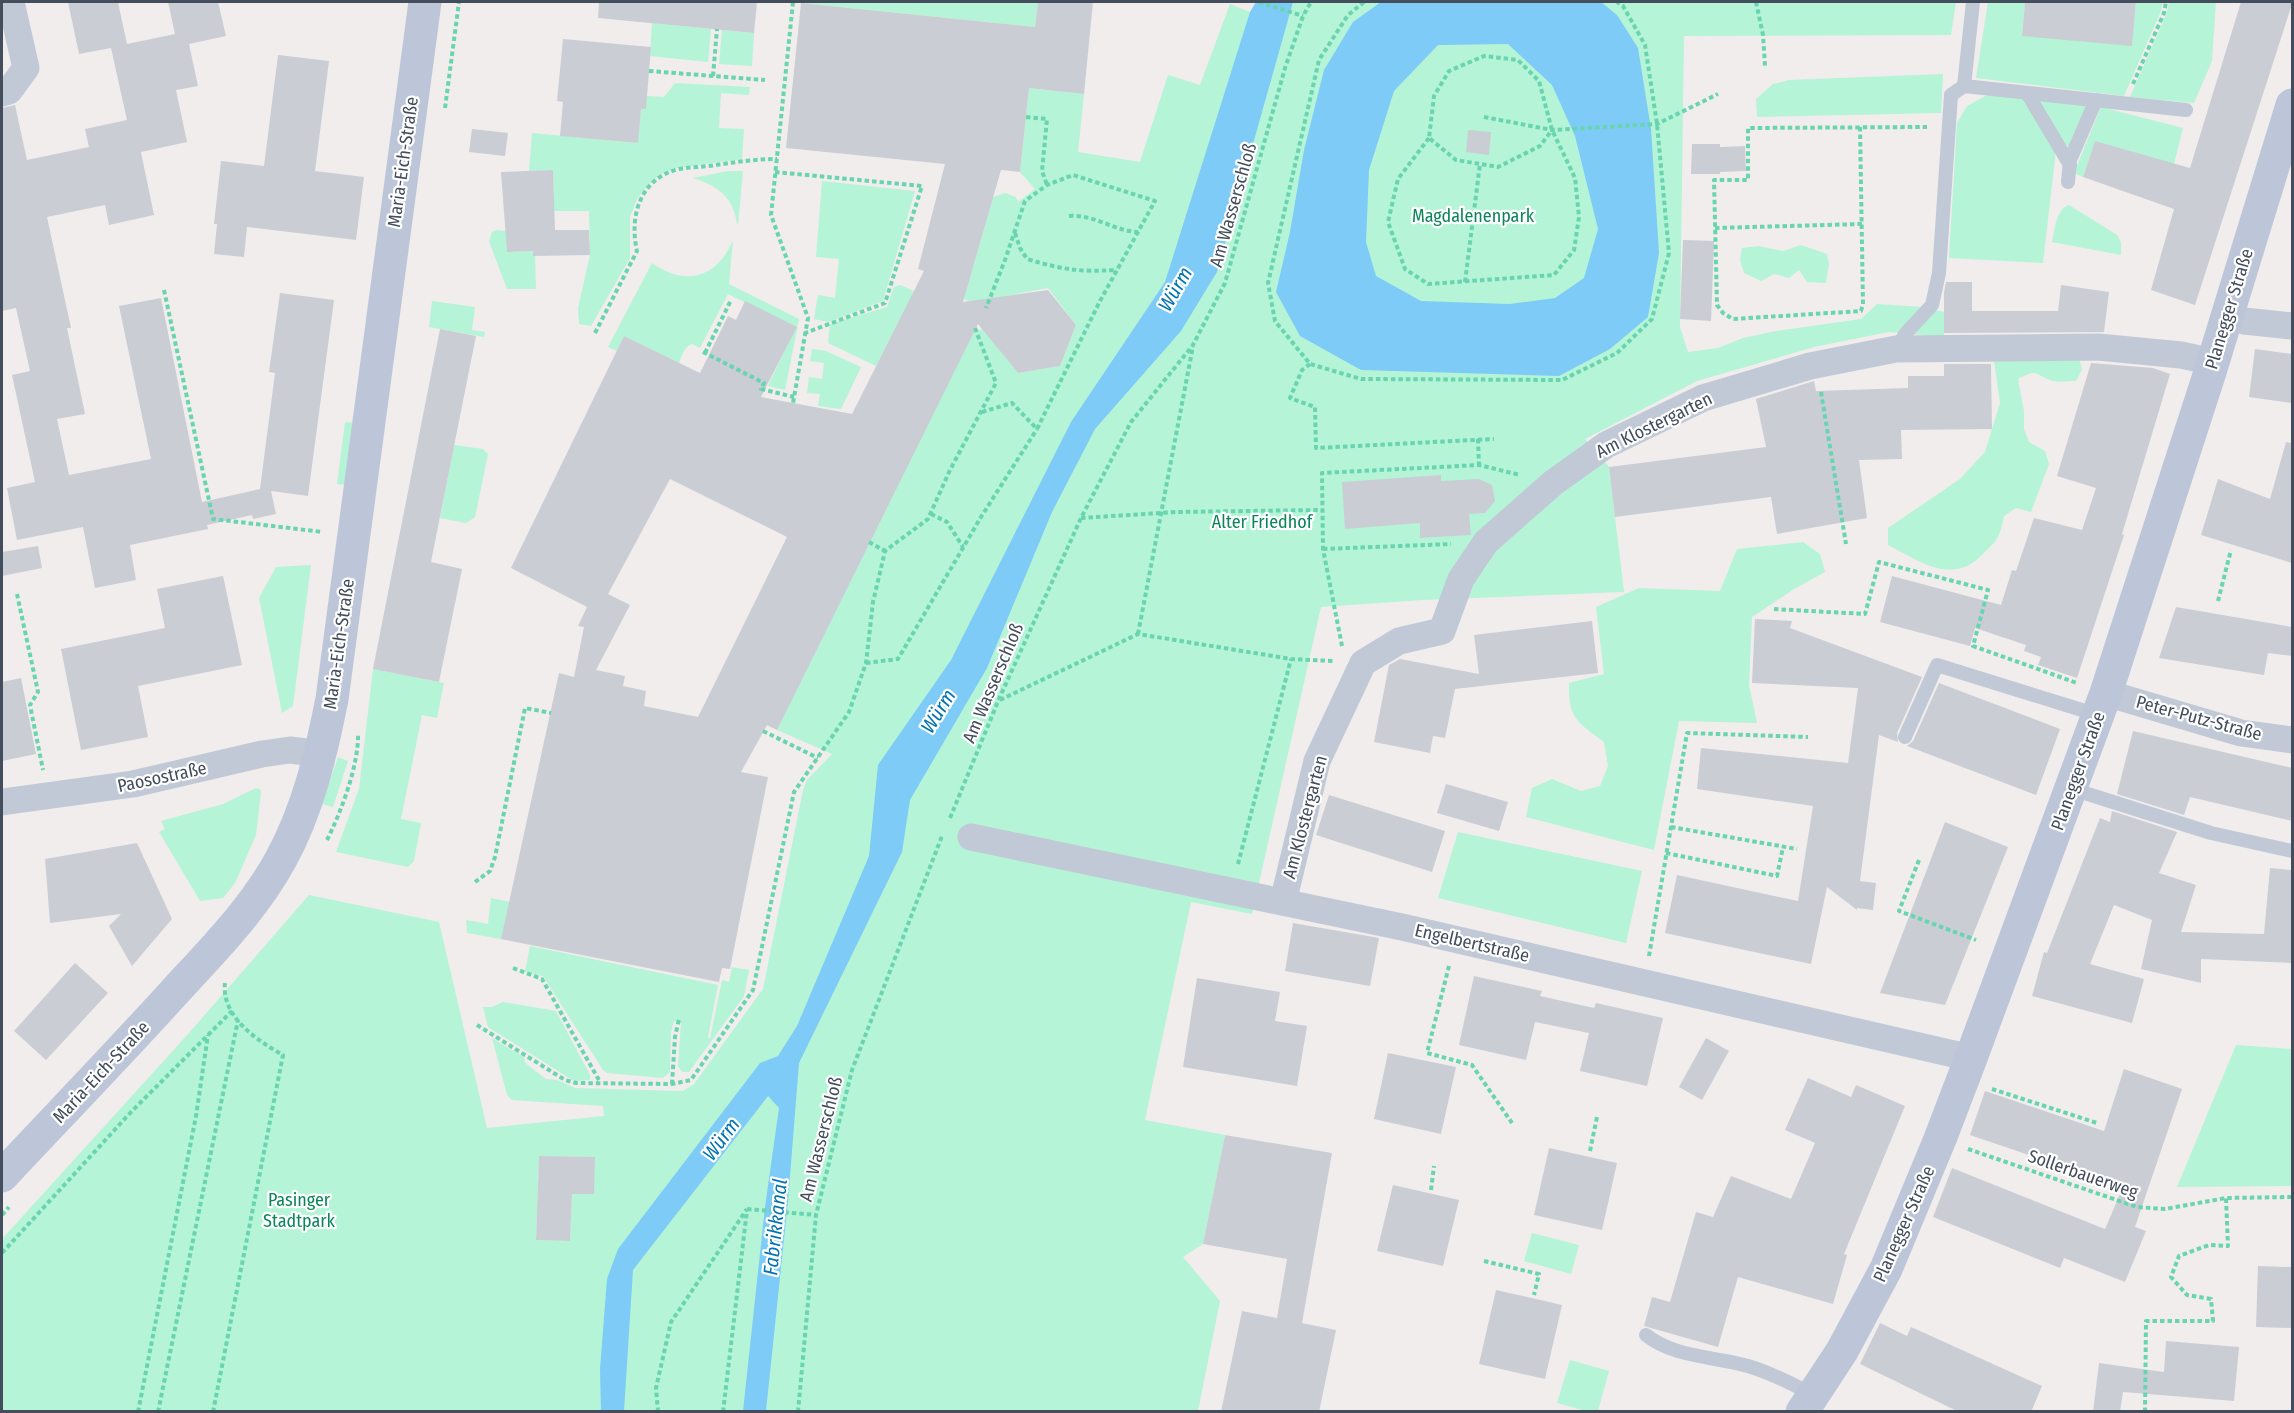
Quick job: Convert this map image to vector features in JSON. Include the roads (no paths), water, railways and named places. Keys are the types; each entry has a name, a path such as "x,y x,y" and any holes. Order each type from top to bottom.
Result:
{"main road":[{"name":"Maria-Eich-Straße","path":"2,1176 210,954 257,896 281,859 292,836 322,754 334,688 425,2"},
{"name":"Planegger Straße","path":"1808,1403 1842,1351 1886,1269 1940,1139 2072,789 2102,704 2213,362 2292,105"}],"street":[{"path":"2,93 9,91 26,69 11,2"},
{"path":"2228,312 2244,321 2292,326"},
{"name":"Am Klostergarten","path":"1283,902 1317,761 1354,662 1399,641 1442,631 1461,579 1486,542 1553,483 1606,445 1702,398 1816,364 1896,349 2098,346 2181,355 2213,362"},
{"name":"Peter-Putz-Straße","path":"2102,704 2241,734 2292,740"},
{"name":"Paosostraße","path":"2,802 133,784 262,754 290,750 322,754"},
{"name":"Engelbertstraße","path":"971,837 1402,927 1971,1058"}],"lane":[{"path":"1964,86 1973,2"},
{"path":"1896,349 1906,333 1932,305 1939,273 1952,95 1964,86 2186,110"},
{"path":"2027,93 2070,165"},
{"path":"2068,182 2070,165 2096,100"},
{"path":"1905,737 1937,665 2102,704"},
{"path":"2072,789 2211,833 2292,851"},
{"path":"1646,1335 1655,1342 1674,1350 1748,1366 1808,1403"}],"water":[{"path":"1256,2 1293,2 1217,272 1181,331 1095,429 1052,512 987,668 910,800 902,852 799,1063 788,1201 766,1411 743,1411 765,1207 779,1108 768,1096 633,1270 624,1411 601,1411 600,1369 607,1279 618,1249 760,1063 778,1056 797,1026 869,856 878,765 951,660 1071,422 1165,282 1250,12"},
{"path":"1381,2 1601,2 1617,15 1638,48 1651,129 1659,253 1648,317 1610,349 1559,376 1361,370 1300,336 1276,292 1290,232 1304,150 1324,70 1353,22","holes":["1508,44 1552,85 1575,136 1598,229 1584,278 1555,298 1510,304 1421,301 1376,276 1366,242 1369,170 1394,91 1438,45"]}],"park label":[{"name":"Magdalenenpark","path":"1473,216"},
{"name":"Alter Friedhof","path":"1262,522"},
{"name":"Pasinger Stadtpark","path":"299,1210"}],"water label":[{"name":"Würm","path":"1175,289"},
{"name":"Würm","path":"938,711"},
{"name":"Würm","path":"721,1139"},
{"name":"Fabrikkanal","path":"775,1227"}]}
